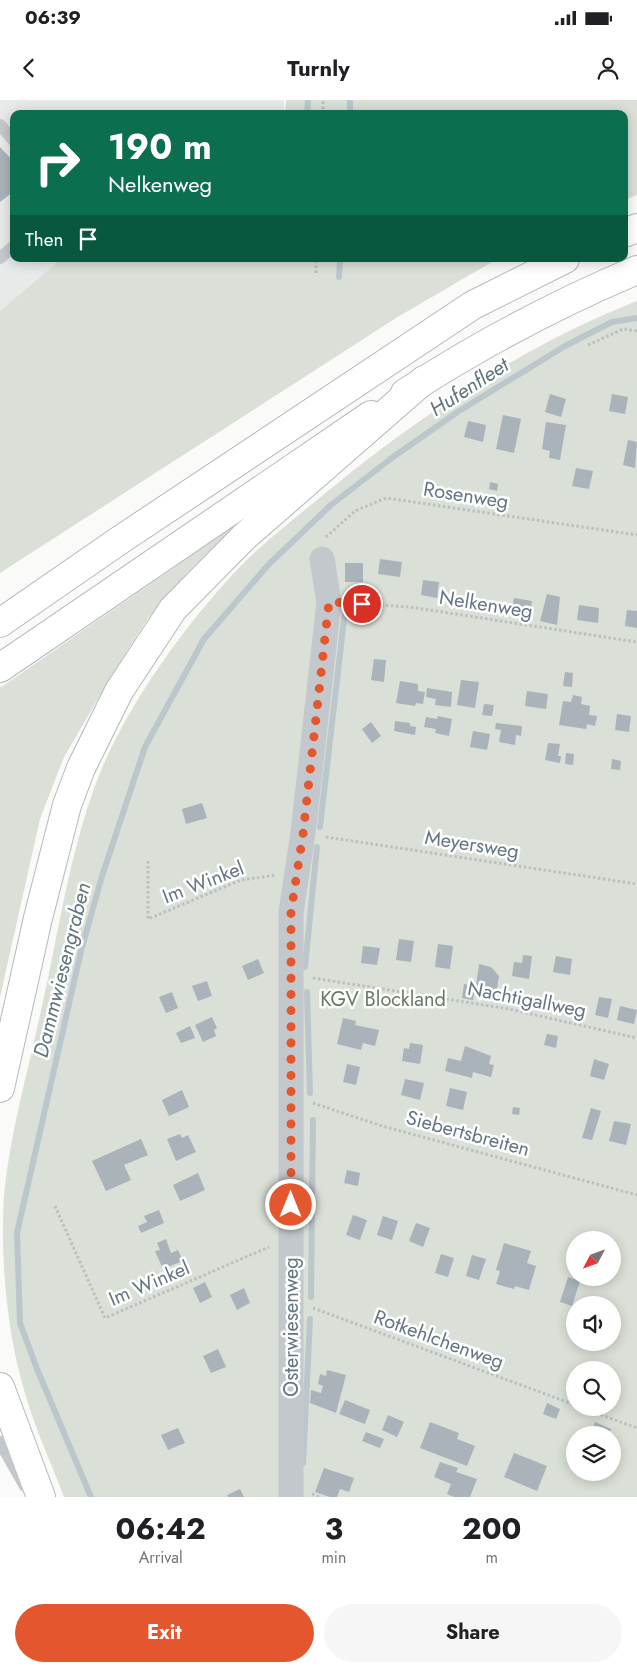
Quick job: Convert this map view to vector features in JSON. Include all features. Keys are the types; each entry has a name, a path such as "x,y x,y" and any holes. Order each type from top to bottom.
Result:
{"highway":[{"path":"0,623 67,576 473,305 559,262"},
{"path":"0,668 344,432 424,380 471,351 541,313 578,294 637,270"},
{"path":"0,1088 38,918 68,805 81,768 119,691 173,609 244,537 424,380"},
{"path":"0,601 67,576"},
{"path":"0,1387 41,1497"}],"street":[{"name":"Osterwiesenweg","path":"291,1497 291,912 303,834 329,602 322,559"}],"lane":[{"path":"0,125 10,136"},
{"path":"0,258 10,249"},
{"path":"0,1442 32,1497"}],"path":[{"path":"316,262 316,273"},
{"path":"588,345 623,330 637,331"},
{"name":"Rosenweg","path":"322,559 327,536 355,510 386,498 637,536"},
{"name":"Nelkenweg","path":"329,602 410,606 637,642"},
{"name":"Meyersweg","path":"303,834 637,884"},
{"name":"Im Winkel","path":"148,861 148,919 240,880 296,871"},
{"name":"Nachtigallweg","path":"291,975 509,1009 637,1038"},
{"name":"Siebertsbreiten","path":"292,1097 382,1126 637,1195"},
{"name":"Im Winkel","path":"55,1206 105,1318 268,1248 291,1241"},
{"name":"Rotkehlchenweg","path":"292,1305 318,1309 566,1402"},
{"path":"604,1416 637,1428"}],"shaded area":[{"path":"0,100 284,100 284,110 10,110 10,262 57,262 0,311"}],"green space":[{"path":"286,100 637,100 637,195 628,198 628,110 285,110"},
{"path":"57,262 492,262 396,318 0,573 0,311"},
{"name":"KGV Blockland","path":"637,301 637,1497 64,1497 31,1412 14,1350 4,1272 4,1195 15,1124 70,872 88,805 100,773 126,719 168,653 200,612 244,563 323,495 396,438 472,386 553,339"},
{"path":"237,524 188,572 148,618 64,757 40,819 0,997 0,688"}],"building":[{"path":"0,147 10,158 10,194 0,202"},
{"path":"550,394 566,399 561,417 545,412"},
{"path":"612,394 628,397 625,414 609,411"},
{"path":"503,415 521,419 514,453 496,449"},
{"path":"468,421 486,425 483,442 464,437"},
{"path":"546,422 566,425 560,460 549,458 550,451 542,449"},
{"path":"628,440 637,442 635,468 623,465"},
{"path":"576,468 593,471 589,489 572,486"},
{"path":"490,482 498,484 497,491 489,489"},
{"path":"380,559 402,562 400,577 378,574"},
{"path":"345,563 363,563 363,582 345,582"},
{"path":"423,580 439,582 437,598 421,595"},
{"path":"547,594 560,597 557,625 540,621"},
{"path":"514,598 532,601 530,617 511,614"},
{"path":"579,605 599,608 598,623 577,620"},
{"path":"627,610 637,611 637,628 625,626"},
{"path":"374,659 386,660 384,682 371,680"},
{"path":"565,672 573,673 572,687 563,686"},
{"path":"461,680 479,682 475,708 457,705"},
{"path":"400,681 418,684 418,691 425,692 423,704 416,703 415,706 396,703"},
{"path":"427,688 452,692 451,707 435,705 436,699 426,697"},
{"path":"527,691 548,694 546,709 525,706"},
{"path":"573,695 582,697 581,704 590,706 589,715 597,716 595,726 587,724 586,729 559,725 563,701 571,702"},
{"path":"484,704 494,705 492,716 482,715"},
{"path":"617,714 631,716 629,732 615,730"},
{"path":"438,716 452,719 449,736 435,733 436,729 424,727 426,717 437,719"},
{"path":"395,721 410,723 410,726 416,727 415,735 394,731"},
{"path":"371,722 381,736 372,743 362,729"},
{"path":"496,723 522,726 521,736 516,735 515,745 499,742 501,730 495,729"},
{"path":"473,731 490,734 487,750 470,747"},
{"path":"548,743 560,744 558,756 561,756 560,763 545,760"},
{"path":"566,753 574,754 573,765 565,764"},
{"path":"612,759 621,761 620,770 611,769"},
{"path":"202,803 207,818 186,824 182,809"},
{"path":"399,939 414,941 411,962 396,960"},
{"path":"438,944 453,946 450,969 435,967"},
{"path":"363,946 380,948 377,965 361,963"},
{"path":"523,955 532,956 529,979 512,976 514,962 522,963"},
{"path":"556,956 572,959 570,975 553,972"},
{"path":"258,959 264,973 248,980 242,966"},
{"path":"479,964 491,967 499,976 496,995 475,991 473,1000 462,998 464,984 476,986"},
{"path":"207,981 212,996 198,1001 192,986"},
{"path":"172,992 178,1008 166,1013 159,997"},
{"path":"599,997 612,999 608,1018 595,1015"},
{"path":"620,1006 637,1010 634,1024 617,1020"},
{"path":"212,1017 217,1028 214,1030 216,1036 203,1042 195,1025"},
{"path":"343,1018 356,1021 355,1025 379,1030 375,1046 363,1043 361,1050 337,1044"},
{"path":"190,1026 195,1038 181,1043 176,1033"},
{"path":"547,1034 558,1036 556,1048 544,1045"},
{"path":"410,1043 423,1045 420,1064 402,1061 404,1048 409,1049"},
{"path":"465,1046 491,1056 489,1064 494,1065 491,1077 473,1072 472,1078 445,1071 448,1058 461,1061"},
{"path":"594,1059 609,1064 604,1080 590,1076"},
{"path":"347,1064 360,1067 356,1085 343,1082"},
{"path":"405,1079 424,1083 420,1100 401,1095"},
{"path":"450,1088 467,1092 463,1110 446,1106"},
{"path":"182,1090 189,1107 169,1116 162,1100"},
{"path":"513,1107 520,1108 519,1115 512,1114"},
{"path":"591,1108 601,1111 592,1140 582,1138"},
{"path":"614,1121 631,1124 626,1145 609,1141"},
{"path":"180,1134 182,1138 188,1135 196,1152 176,1161 167,1139"},
{"path":"141,1139 148,1155 124,1165 131,1180 106,1191 92,1161"},
{"path":"347,1170 360,1173 358,1186 344,1183"},
{"path":"198,1173 205,1190 180,1201 173,1185"},
{"path":"159,1210 164,1223 141,1233 138,1226 147,1222 144,1216"},
{"path":"353,1215 367,1220 360,1240 346,1235"},
{"path":"383,1216 398,1221 392,1240 377,1235"},
{"path":"416,1223 430,1228 423,1247 409,1241"},
{"path":"166,1239 171,1253 178,1250 183,1261 163,1269 155,1251 160,1250 157,1243"},
{"path":"504,1243 531,1251 527,1263 536,1266 529,1290 515,1286 514,1289 496,1284 500,1271 496,1270"},
{"path":"441,1254 454,1258 448,1277 435,1273"},
{"path":"472,1255 486,1259 479,1280 466,1276"},
{"path":"205,1282 212,1297 200,1303 193,1288"},
{"path":"566,1283 566,1286 578,1286 575,1296 566,1296 566,1304 560,1302"},
{"path":"244,1288 250,1303 237,1310 230,1295"},
{"path":"218,1349 226,1367 211,1373 203,1356"},
{"path":"327,1370 346,1375 336,1413 310,1403 311,1390 321,1393 323,1386 318,1384 320,1374 326,1376"},
{"path":"345,1400 370,1410 365,1424 339,1414"},
{"path":"547,1403 560,1409 556,1419 543,1414"},
{"path":"388,1415 404,1422 397,1437 382,1430"},
{"path":"430,1422 459,1433 457,1439 475,1446 467,1466 420,1448"},
{"path":"595,1422 604,1426 594,1426"},
{"path":"178,1428 185,1443 168,1450 161,1435"},
{"path":"366,1432 384,1439 380,1448 362,1441"},
{"path":"514,1453 547,1466 537,1491 504,1477"},
{"path":"440,1462 458,1468 456,1472 477,1479 470,1497 454,1497 447,1494 451,1484 434,1477"},
{"path":"324,1468 354,1478 349,1492 340,1489 337,1497 330,1497 315,1492"},
{"path":"240,1489 244,1497 228,1497 227,1495"}],"waterway":[{"path":"307,110 308,100"},
{"path":"350,100 350,109"},
{"path":"339,277 340,262"},
{"name":"Dammwiesengraben","path":"91,1497 37,1369 20,1323 17,1233 81,951 102,876 145,747 204,639 269,564 331,505 393,457 459,411 565,346 612,322 637,318"},
{"path":"320,827 345,611"},
{"path":"305,967 317,847"},
{"path":"307,992 310,1093"},
{"path":"311,1297 313,1120"},
{"path":"303,1463 310,1319"}],"route":[{"path":"291,1205 291,912 294,885 303,834 329,602 362,604"}],"water label":[{"name":"Hufenfleet","path":"469,387"}]}
